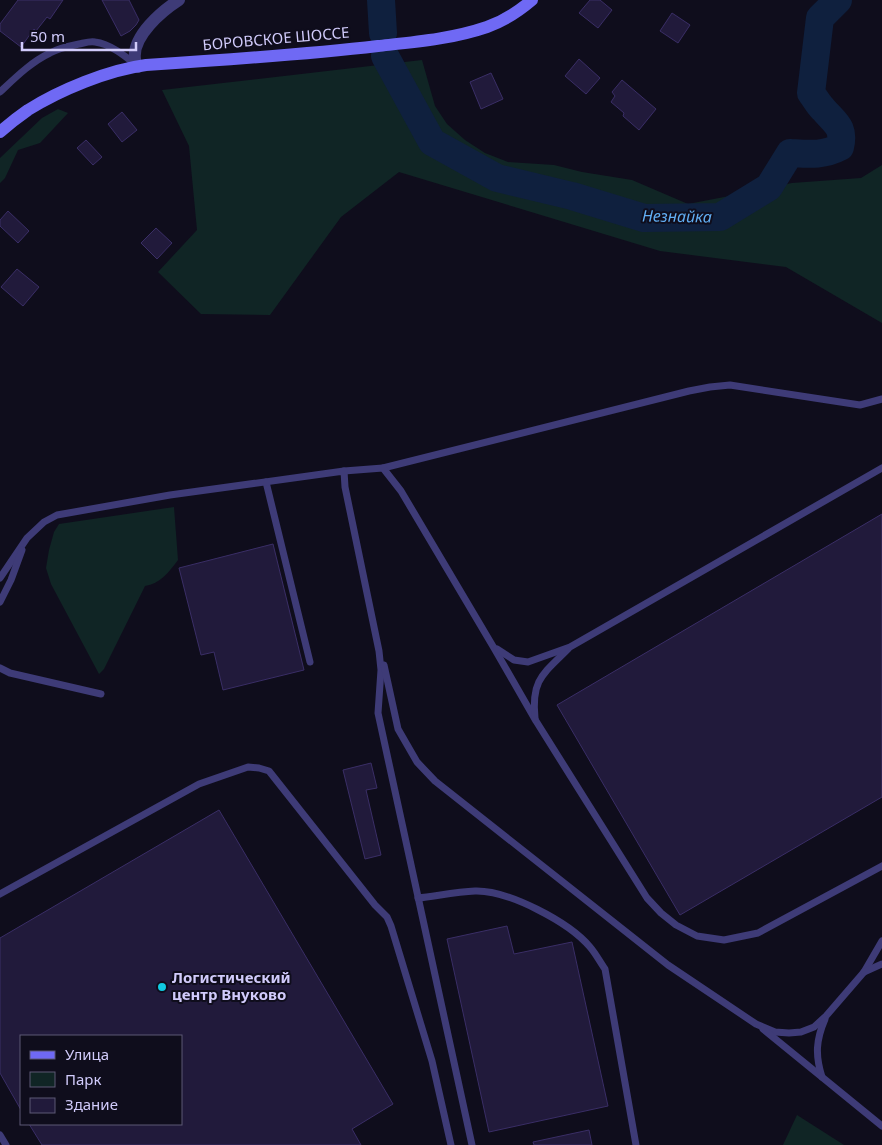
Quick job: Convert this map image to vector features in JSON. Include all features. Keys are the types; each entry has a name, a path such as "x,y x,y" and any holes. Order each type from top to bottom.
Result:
{"main road":[{"name":"БОРОВСКОЕ ШОССЕ","path":"0,132 27,111 65,91 103,76 138,66 343,50 444,38 488,27 514,14 532,0"}],"street":[{"path":"138,66 135,59 136,50 144,33 161,13 179,0"}],"lane":[{"path":"0,92 32,64 50,53 87,42 110,47 138,66"},
{"path":"0,578 27,538 44,522 58,515 170,495 344,471 383,468 679,393 710,387 730,386 860,405 882,399"},
{"path":"383,468 401,492 536,721 647,898 676,925 697,936 724,940 758,933 882,866"},
{"path":"494,648 514,660 528,662 570,647 882,468"},
{"path":"344,471 345,487 379,651 398,729 417,762 435,781 668,965 756,1024 882,1126"},
{"path":"266,482 310,662"},
{"path":"0,602 11,580 27,538"},
{"path":"536,721 534,706 538,680 570,647"},
{"path":"379,651 381,670 378,713 472,1145"},
{"path":"0,668 10,674 101,694"},
{"path":"0,894 199,784 248,767 270,771 386,917 391,926 432,1061 451,1145"},
{"path":"418,898 476,891 498,894 532,907 567,927 590,947 605,969 636,1145"},
{"path":"756,1024 776,1032 790,1033 801,1032 814,1027 864,972 882,941"},
{"path":"864,972 882,964"},
{"path":"822,1077 818,1065 817,1044 826,1016"},
{"path":"0,1136 6,1145"}],"green space":[{"path":"422,60 435,106 447,124 465,140 485,153 508,162 554,165 582,172 632,180 688,204 792,183 861,178 882,165 882,323 786,267 660,251 399,172 341,217 270,315 201,314 158,272 197,230 189,146 162,90"},
{"path":"58,109 68,113 40,143 18,150 5,178 0,183 0,158 42,118"},
{"path":"174,507 178,560 160,580 145,586 104,669 99,674 51,584 46,568 54,532 59,524"},
{"path":"797,1115 844,1145 783,1145"}],"building":[{"path":"18,0 63,0 50,19 47,17 36,31 34,29 21,47 0,31 0,24"},
{"path":"102,0 129,0 139,20 136,25 121,36"},
{"path":"590,0 600,0 612,10 598,28 579,13"},
{"path":"672,13 690,25 678,43 660,31"},
{"path":"579,59 600,78 586,94 565,76"},
{"path":"491,73 503,99 481,109 470,82"},
{"path":"622,80 656,109 639,130 611,102 615,96 612,92"},
{"path":"122,112 137,130 122,142 108,124"},
{"path":"86,140 102,157 93,165 77,148"},
{"path":"8,211 29,231 18,243 0,226 0,220"},
{"path":"156,228 172,243 157,259 141,243"},
{"path":"17,269 39,287 23,306 1,287"},
{"path":"882,514 882,797 680,915 557,705"},
{"path":"273,544 304,670 223,690 214,652 201,655 179,568"},
{"path":"371,763 377,788 366,790 381,855 365,859 343,770"},
{"name":"Логистический центр Внуково","path":"219,810 393,1104 352,1129 361,1145 42,1145 30,1125 182,1125 182,1035 20,1035 20,1108 0,1073 0,938"},
{"path":"507,926 514,954 572,942 608,1106 489,1132 447,939"},
{"path":"589,1130 592,1145 534,1145 533,1142"}],"waterway":[{"name":"Незнайка","path":"381,0 383,33"},
{"name":"Незнайка","path":"385,56 432,142 497,178 572,196 644,218 720,217 769,187 790,153 821,153 840,147 841,135 838,126 811,93 820,18 838,0"}],"place":[{"name":"Логистический центр Внуково","path":"162,987"}]}
